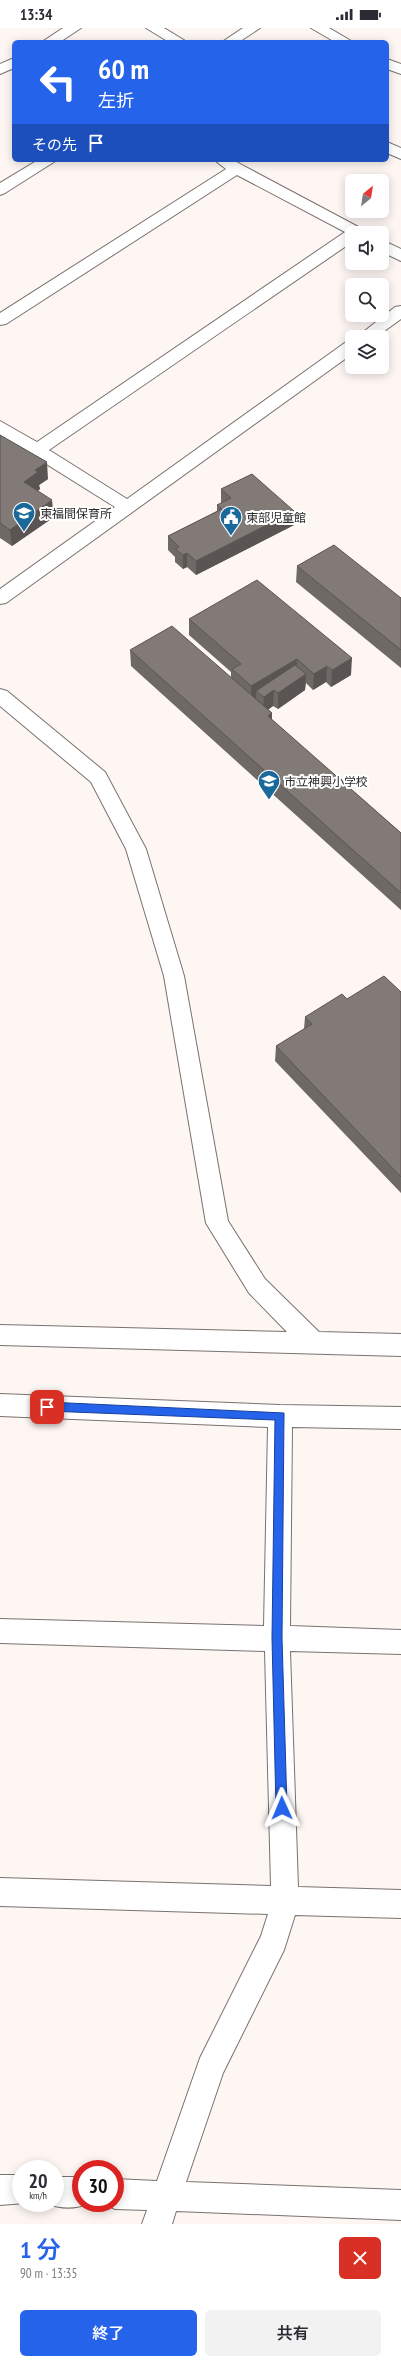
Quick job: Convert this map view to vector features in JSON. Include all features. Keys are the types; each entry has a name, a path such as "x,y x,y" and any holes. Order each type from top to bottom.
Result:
{"street":[{"path":"53,40 74,28"},
{"path":"153,28 176,40"},
{"path":"232,40 253,28"},
{"path":"318,28 342,40"},
{"path":"0,70 12,63"},
{"path":"389,148 401,154"},
{"path":"0,190 47,162"},
{"path":"226,162 345,227"},
{"path":"0,320 237,168"},
{"path":"36,450 345,240"},
{"path":"389,250 401,256"},
{"path":"374,330 401,312"},
{"path":"0,598 345,351"},
{"path":"0,428 127,506"},
{"path":"0,696 98,777 136,849 174,976 217,1223 257,1286 313,1342"},
{"path":"0,1336 401,1345"},
{"path":"0,1405 280,1416 401,1418"},
{"path":"157,2224 210,2068 274,1940 285,1901 277,1638 280,1416"},
{"path":"0,1632 401,1642"},
{"path":"0,1892 401,1904"},
{"path":"0,2190 12,2190"},
{"path":"124,2194 401,2205"}],"building":[{"path":"0,435 47,462 35,470 38,472 24,482 52,500 10,530 0,523"},
{"name":"東部児童館","path":"252,474 294,511 196,561 187,553 183,555 175,549 179,547 168,536 222,509 217,505 231,498 221,489"},
{"path":"334,545 401,598 401,650 297,566"},
{"path":"257,580 352,658 332,670 327,666 314,674 297,659 251,686 232,669 241,664 189,619"},
{"path":"172,626 272,713 268,716 401,833 401,893 130,650"},
{"path":"295,665 306,674 278,693 274,690 264,697 256,691"},
{"path":"384,976 401,992 401,1177 276,1046 312,1024 305,1017 342,994 347,999"}],"place":[{"name":"東福間保育所","path":"24,532"},
{"name":"東部児童館","path":"231,536"},
{"name":"市立神興小学校","path":"269,800"}],"route":[{"path":"47,1407 280,1416 277,1638 282,1808"}]}
